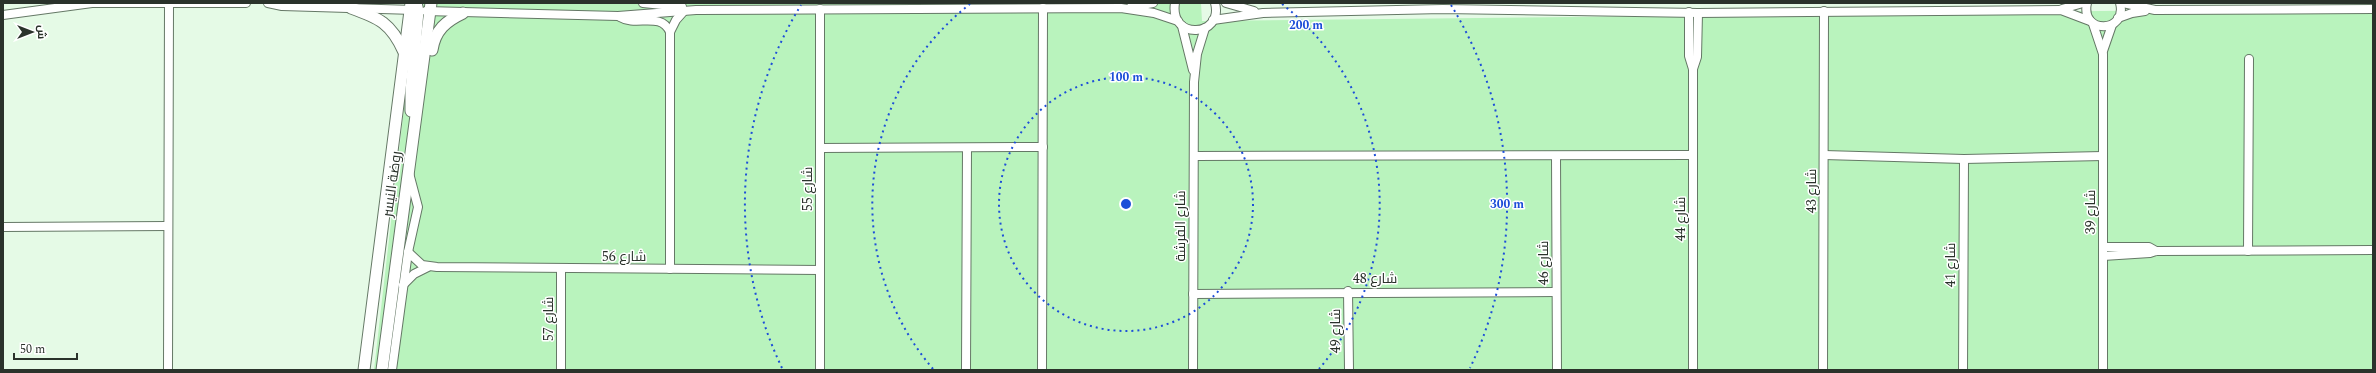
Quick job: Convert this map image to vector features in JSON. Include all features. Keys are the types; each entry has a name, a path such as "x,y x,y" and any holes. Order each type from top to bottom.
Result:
{"street":[{"path":"3,15 92,4 169,5 246,3"},
{"path":"268,3 282,6 351,8 415,6 463,13 618,16 696,10 719,6 820,9 1121,8 1154,13 1194,31 1206,28 1214,20 1216,14 1215,3"},
{"path":"643,3 696,10"},
{"path":"1121,8 1153,3"},
{"name":"شارع الفرشة","path":"1175,3 1175,16 1180,24 1194,82"},
{"path":"1226,3 1263,13"},
{"path":"1214,20 1263,13 1443,9 1689,12 2060,10 2082,3"},
{"name":"شارع 39","path":"2087,3 2086,13 2092,22 2103,54"},
{"path":"2060,10 2102,26 2112,25 2118,18 2121,10 2120,3"},
{"path":"2123,3 2156,10"},
{"path":"168,370 169,5"},
{"path":"414,123 411,99 415,6"},
{"name":"روضة النيسر","path":"364,370 404,52 415,6"},
{"name":"روضة النيسر","path":"382,370 430,7"},
{"path":"351,8 383,21 397,37 404,52"},
{"path":"1042,370 1043,8"},
{"name":"شارع 55","path":"820,9 820,370"},
{"path":"2118,18 2132,13 2156,10 2373,9"},
{"path":"670,269 670,32 676,20 684,11"},
{"name":"شارع 43","path":"1823,370 1824,11"},
{"name":"شارع 44","path":"1689,12 1689,56 1693,69 1692,370"},
{"name":"شارع 44","path":"1693,69 1697,57 1698,12"},
{"path":"414,123 424,105 436,33 449,21 463,13"},
{"path":"618,16 629,21 657,21 665,25 670,32"},
{"name":"شارع 39","path":"2103,370 2103,54 2112,25"},
{"name":"شارع الفرشة","path":"1193,370 1194,82 1197,54 1206,28"},
{"path":"2248,250 2249,59"},
{"path":"820,148 1043,147"},
{"path":"966,148 966,370"},
{"path":"1194,156 1693,155"},
{"path":"1824,155 1964,159 2103,156"},
{"name":"شارع 46","path":"1556,156 1557,370"},
{"name":"شارع 41","path":"1963,370 1964,159"},
{"path":"392,370 408,252 418,207 409,172"},
{"path":"3,227 168,226"},
{"path":"2103,251 2149,248 2156,251 2373,250"},
{"path":"408,252 416,261 428,267"},
{"path":"403,285 414,274 428,267"},
{"name":"شارع 56","path":"428,267 820,270"},
{"name":"شارع 57","path":"561,269 561,370"},
{"name":"شارع 48","path":"1193,294 1348,291 1556,292"},
{"name":"شارع 49","path":"1348,291 1349,370"}],"green space":[{"path":"416,3 1201,3 1202,21 2373,8 2373,370 374,370"}]}
